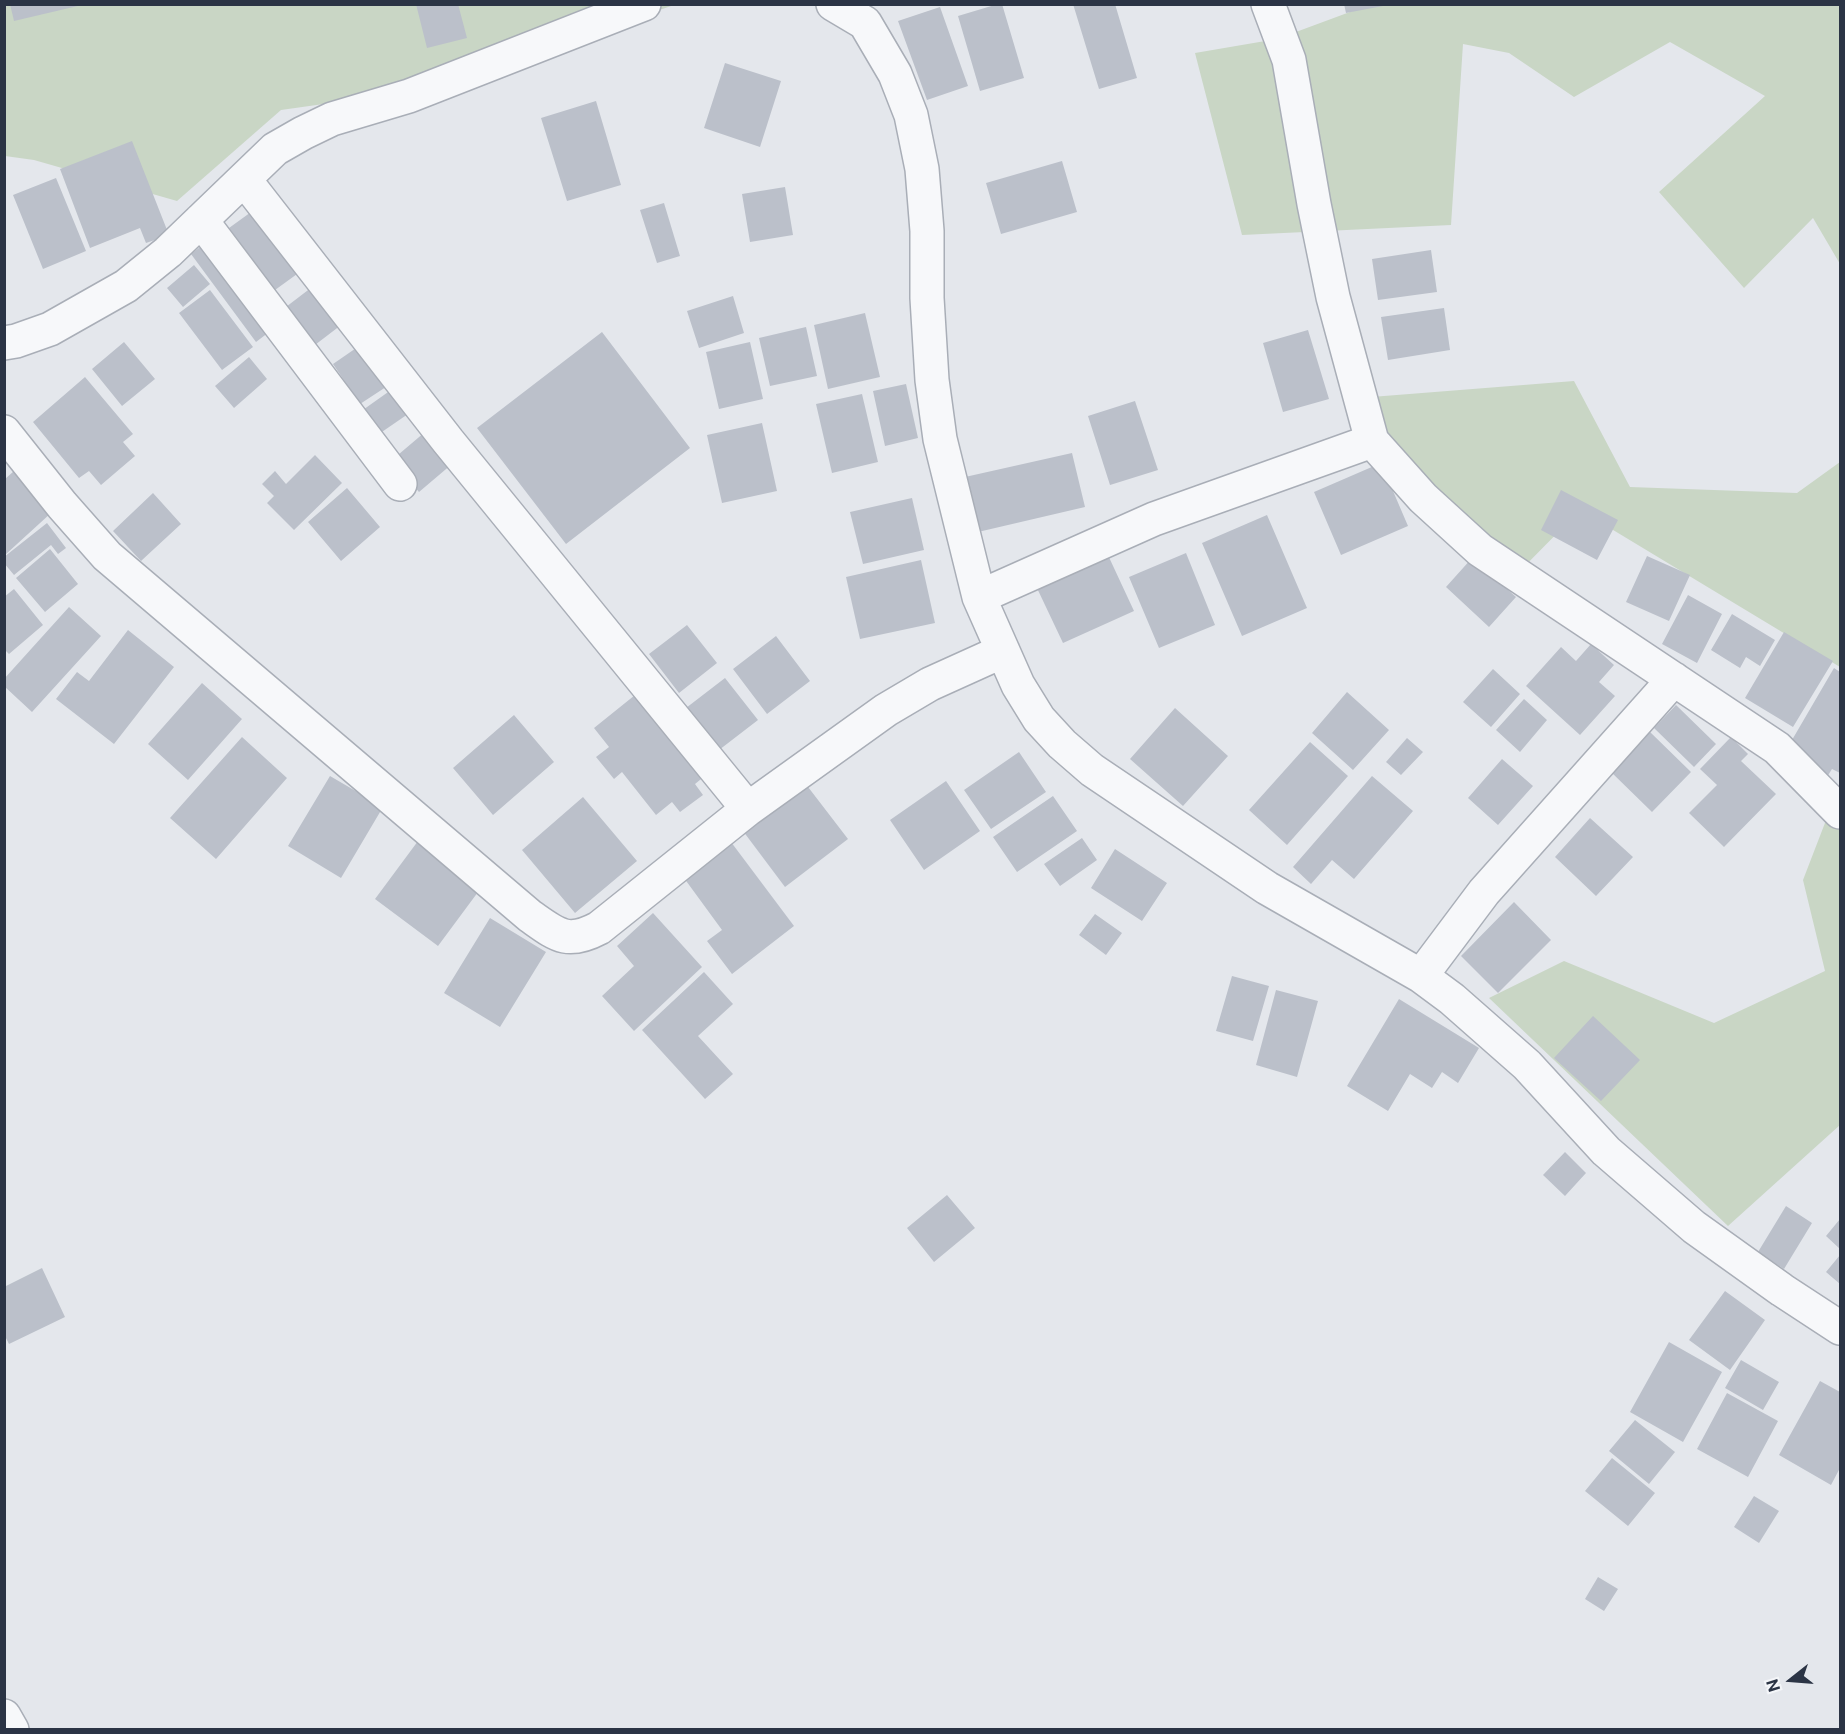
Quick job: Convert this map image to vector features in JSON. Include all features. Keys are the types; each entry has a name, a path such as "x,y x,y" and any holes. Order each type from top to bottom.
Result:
{"street":[{"path":"4,343 50,329 126,286 168,252 275,149 303,132 332,119 409,96 644,4"},
{"path":"833,4 866,23 895,74 911,116 922,169 927,231 927,298 932,380 940,439 979,597 1018,685 1039,719 1062,744 1092,770 1267,888 1420,976 1452,999 1527,1065 1606,1151 1694,1227 1840,1328"},
{"path":"1268,4 1289,60 1333,297 1372,441 1423,498 1480,550 1777,748 1840,812"},
{"path":"244,179 448,441 748,809"},
{"path":"201,220 400,484"},
{"path":"4,432 62,506 107,556 530,916 555,934 567,938 577,937 599,928 748,809 886,710 930,684 1003,651"},
{"path":"979,597 1154,519 1372,441"},
{"path":"1420,976 1484,892 1674,679"},
{"path":"4,1716 12,1730"}],"green space":[{"path":"5,5 688,5 671,6 437,88 281,110 177,201 34,160 5,156"},
{"path":"1363,5 1840,5 1840,264 1813,218 1744,288 1659,192 1765,96 1670,42 1574,97 1509,53 1463,44 1451,225 1242,235 1195,53 1277,39 1358,9"},
{"path":"1574,381 1630,487 1797,493 1840,462 1840,667 1580,510 1515,576 1346,399"},
{"path":"1840,784 1840,1125 1728,1226 1489,998 1564,961 1714,1023 1825,971 1803,880"}],"building":[{"path":"10,4 82,4 82,5 14,21"},
{"path":"416,4 458,4 467,38 427,48"},
{"path":"1002,4 1024,78 980,91 958,16"},
{"path":"1073,4 1115,4 1137,78 1099,89"},
{"path":"1344,4 1383,4 1383,6 1346,13"},
{"path":"940,7 968,86 927,100 898,21"},
{"path":"725,63 781,81 760,147 704,128"},
{"path":"596,101 621,185 567,201 541,118"},
{"path":"132,141 169,235 146,243 140,228 90,248 60,169"},
{"path":"1062,161 1077,212 1001,234 986,183"},
{"path":"56,178 86,251 43,269 13,195"},
{"path":"785,187 793,235 750,242 742,194"},
{"path":"664,203 680,256 657,263 640,210"},
{"path":"258,207 304,269 275,290 229,228"},
{"path":"212,238 277,326 256,342 191,254"},
{"path":"1431,250 1437,292 1378,300 1372,259"},
{"path":"194,265 210,284 183,307 167,288"},
{"path":"316,284 345,322 311,348 282,310"},
{"path":"210,290 253,347 222,370 179,313"},
{"path":"733,296 744,333 699,348 687,311"},
{"path":"1444,308 1450,350 1388,360 1381,317"},
{"path":"865,313 880,377 828,389 814,325"},
{"path":"806,327 817,376 770,386 759,338"},
{"path":"1308,330 1329,399 1283,412 1263,343"},
{"path":"602,332 690,448 566,544 477,428"},
{"path":"124,342 155,379 122,406 92,369"},
{"path":"750,342 763,399 719,409 706,352"},
{"path":"362,344 389,385 360,404 333,364"},
{"path":"249,357 267,379 234,408 215,386"},
{"path":"85,377 133,434 123,442 135,456 101,485 89,471 79,478 33,422"},
{"path":"906,384 918,438 885,446 873,391"},
{"path":"391,390 408,414 376,436 360,412"},
{"path":"862,394 878,462 832,473 816,404"},
{"path":"1135,401 1158,470 1110,485 1088,416"},
{"path":"762,423 777,491 722,503 707,435"},
{"path":"425,432 452,464 419,492 392,460"},
{"path":"1072,453 1085,507 978,532 965,477"},
{"path":"315,455 342,483 294,530 267,503 274,496 262,484 275,471 286,484"},
{"path":"1381,463 1408,526 1341,555 1314,492"},
{"path":"14,471 51,513 5,555 5,479"},
{"path":"347,488 380,527 341,561 308,522"},
{"path":"1561,490 1618,520 1597,560 1541,530"},
{"path":"153,493 181,524 141,561 113,531"},
{"path":"912,498 924,550 863,564 850,512"},
{"path":"1267,515 1307,608 1242,636 1202,543"},
{"path":"47,523 66,548 58,554 51,545 14,575 4,563 4,557"},
{"path":"50,549 78,584 45,612 16,578"},
{"path":"1107,553 1134,611 1063,643 1036,586"},
{"path":"1186,553 1215,625 1159,648 1129,577"},
{"path":"1647,556 1690,575 1669,621 1626,602"},
{"path":"1472,558 1516,597 1489,627 1446,587"},
{"path":"921,560 935,623 860,639 846,577"},
{"path":"14,589 43,625 9,654 4,649 4,597"},
{"path":"1688,595 1722,614 1697,663 1662,644"},
{"path":"69,607 101,636 32,712 4,686 4,679"},
{"path":"1732,614 1775,640 1760,666 1746,657 1740,668 1711,650"},
{"path":"687,625 717,663 679,693 649,654"},
{"path":"128,630 174,667 114,744 56,699 77,672 89,681"},
{"path":"1784,632 1833,661 1793,727 1745,698"},
{"path":"776,636 810,681 767,714 733,669"},
{"path":"1591,644 1614,665 1599,682 1615,696 1580,735 1526,686 1561,647 1576,661"},
{"path":"1834,668 1840,672 1840,773 1832,769 1827,777 1785,752"},
{"path":"1493,669 1520,694 1491,727 1463,702"},
{"path":"725,678 758,720 719,750 686,708"},
{"path":"202,683 242,719 188,780 148,744"},
{"path":"640,691 706,775 695,784 703,795 680,812 672,802 656,815 622,772 614,779 596,757 609,747 594,728"},
{"path":"1347,692 1389,730 1353,770 1312,733"},
{"path":"1524,699 1547,720 1520,752 1496,730"},
{"path":"1676,705 1716,744 1694,767 1654,728"},
{"path":"1175,708 1228,756 1183,806 1130,759"},
{"path":"514,715 554,762 493,815 453,768"},
{"path":"1649,731 1691,772 1652,812 1610,771"},
{"path":"242,737 287,778 216,859 170,818"},
{"path":"1731,737 1748,754 1741,761 1776,794 1724,847 1689,813 1717,785 1700,769"},
{"path":"1407,738 1423,752 1401,775 1386,762"},
{"path":"1310,742 1348,776 1287,845 1249,810"},
{"path":"1019,752 1046,792 991,829 964,790"},
{"path":"1502,759 1533,786 1498,825 1468,798"},
{"path":"330,776 383,807 341,878 288,846"},
{"path":"1372,776 1413,811 1354,879 1332,860 1311,884 1293,867"},
{"path":"946,781 980,831 924,870 890,820"},
{"path":"805,783 848,839 785,887 743,831"},
{"path":"1053,796 1077,831 1017,872 993,837"},
{"path":"583,797 637,861 575,913 522,850"},
{"path":"1590,818 1633,857 1596,896 1555,857"},
{"path":"1082,838 1097,860 1060,886 1044,864"},
{"path":"418,841 481,888 438,946 375,899"},
{"path":"731,842 794,926 732,974 707,941 722,930 684,878"},
{"path":"1115,849 1167,883 1142,921 1091,888"},
{"path":"1514,902 1551,940 1498,993 1461,956"},
{"path":"653,913 702,967 634,1031 602,996 634,966 617,946"},
{"path":"1095,914 1122,933 1106,955 1079,935"},
{"path":"490,918 546,952 500,1027 444,993"},
{"path":"704,972 733,1004 698,1036 733,1074 705,1099 642,1030"},
{"path":"1232,976 1269,986 1253,1041 1216,1031"},
{"path":"1276,990 1318,1001 1297,1077 1256,1065"},
{"path":"1399,999 1479,1048 1458,1083 1442,1072 1432,1088 1410,1074 1388,1111 1347,1086"},
{"path":"1593,1016 1640,1060 1601,1101 1554,1058"},
{"path":"1565,1152 1586,1173 1565,1196 1543,1175"},
{"path":"947,1195 975,1228 934,1262 907,1228"},
{"path":"1786,1206 1812,1223 1784,1269 1758,1252"},
{"path":"1840,1219 1840,1249 1826,1236"},
{"path":"1840,1255 1840,1284 1826,1272"},
{"path":"42,1268 65,1317 9,1344 4,1334 4,1287"},
{"path":"1725,1291 1765,1320 1730,1370 1689,1340"},
{"path":"1669,1342 1722,1372 1683,1442 1630,1412"},
{"path":"1741,1360 1779,1382 1763,1410 1725,1388"},
{"path":"1820,1381 1840,1392 1840,1468 1831,1485 1779,1455"},
{"path":"1727,1393 1778,1421 1748,1477 1697,1449"},
{"path":"1635,1420 1675,1452 1649,1484 1609,1451"},
{"path":"1612,1458 1655,1493 1628,1526 1585,1491"},
{"path":"1754,1496 1779,1511 1759,1543 1734,1527"},
{"path":"1598,1577 1618,1589 1604,1611 1585,1599"}]}
